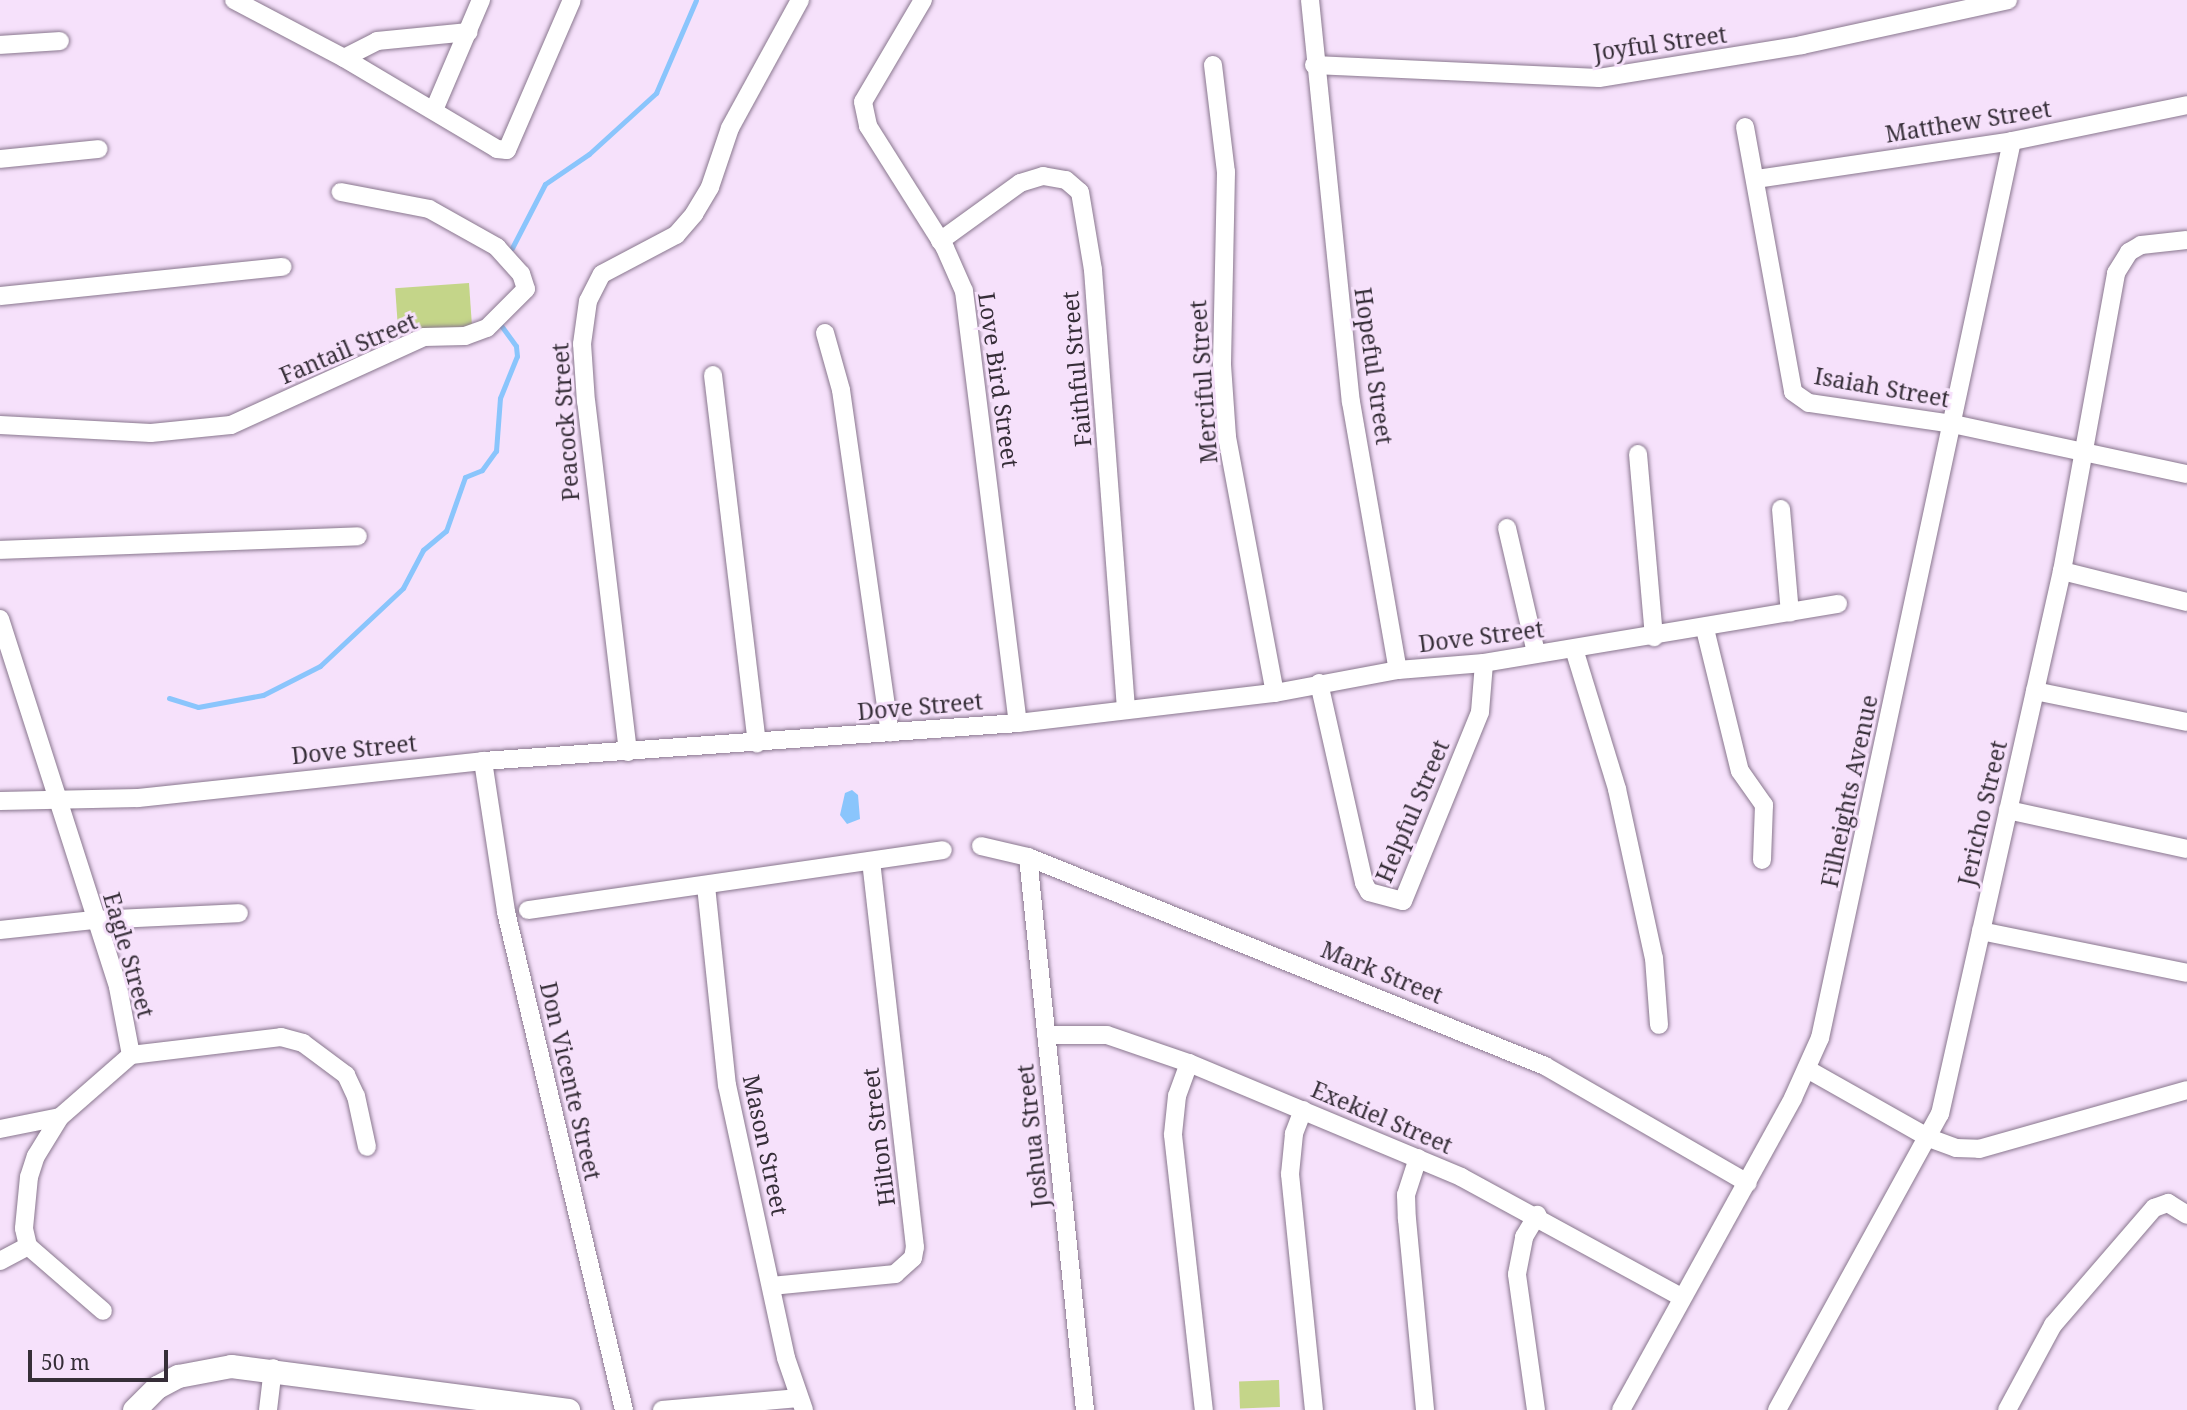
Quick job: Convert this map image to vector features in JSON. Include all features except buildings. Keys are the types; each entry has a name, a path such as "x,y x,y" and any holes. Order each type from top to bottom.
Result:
{"street":[{"path":"234,0 344,58 497,149 507,150 515,139 572,0"},
{"path":"434,110 481,0"},
{"name":"Peacock Street","path":"628,752 586,402 582,344 588,301 602,274 676,235 694,214 710,187 730,128 800,0"},
{"name":"Love Bird Street","path":"923,0 863,102 868,126 940,241 964,291 1018,723"},
{"name":"Hopeful Street","path":"1310,0 1314,65 1351,402 1398,670"},
{"name":"Joyful Street","path":"1314,65 1600,78 1802,45 2008,0"},
{"path":"344,58 377,41 469,32"},
{"path":"0,45 60,41"},
{"name":"Merciful Street","path":"1213,65 1226,172 1222,365 1227,437 1275,693"},
{"name":"Matthew Street","path":"1756,180 2012,141 2187,105"},
{"name":"Isaiah Street","path":"1745,127 1793,392 1809,403 1953,424 2085,455 2187,474"},
{"name":"Filheights Avenue","path":"1621,1410 1681,1297 1748,1183 1807,1069 1827,1009 2012,141"},
{"path":"0,159 98,149"},
{"name":"Faithful Street","path":"940,241 1020,183 1043,176 1066,180 1080,192 1093,270 1126,707"},
{"name":"Fantail Street","path":"0,425 150,433 231,425 424,337 465,336 487,328 526,289 521,274 497,247 429,209 341,192"},
{"name":"Jericho Street","path":"1777,1410 1929,1138 1949,1081 2062,571 2120,263 2141,245 2187,240"},
{"path":"0,296 284,267"},
{"path":"825,333 841,390 890,733"},
{"path":"713,375 757,743"},
{"path":"1638,454 1654,637"},
{"path":"1781,509 1790,613"},
{"path":"1507,528 1536,653"},
{"path":"0,550 358,536"},
{"path":"2062,571 2187,602"},
{"name":"Dove Street","path":"0,801 138,798 484,761 1018,723 1126,707 1275,693 1398,670 1484,663 1705,629 1838,604"},
{"name":"Eagle Street","path":"0,619 8,675 61,799 93,920 118,987 131,1055 60,1117 29,1177 24,1228 28,1246"},
{"path":"1705,629 1740,771 1763,805 1762,860"},
{"path":"1574,649 1617,789 1654,958 1659,1025"},
{"name":"Helpful Street","path":"1319,683 1364,883 1369,892 1403,901 1480,712 1484,663"},
{"path":"2035,691 2187,722"},
{"name":"Don Vicente Street","path":"484,761 506,912 624,1410"},
{"path":"2008,810 2187,849"},
{"name":"Mark Street","path":"981,846 1028,857 1545,1066 1658,1127 1748,1183"},
{"path":"528,910 943,850"},
{"name":"Joshua Street","path":"1028,857 1085,1410"},
{"name":"Hilton Street","path":"771,1286 895,1274 913,1258 915,1247 872,862"},
{"name":"Mason Street","path":"706,886 727,1085 771,1286 801,1404"},
{"path":"0,930 93,920 239,913"},
{"path":"1981,931 2187,973"},
{"name":"Exekiel Street","path":"1046,1035 1107,1035 1189,1063 1303,1110 1418,1158 1537,1215 1681,1297"},
{"path":"131,1055 281,1037 303,1043 346,1075 356,1096 368,1147"},
{"path":"1189,1063 1177,1096 1173,1135 1204,1410"},
{"path":"1807,1069 1929,1138 1956,1147 1991,1147 2187,1090"},
{"path":"1303,1110 1294,1134 1290,1174 1314,1410"},
{"path":"0,1129 60,1117"},
{"path":"1418,1158 1406,1195 1426,1410"},
{"path":"2007,1410 2053,1325 2154,1208 2168,1203 2187,1215"},
{"path":"1536,1410 1517,1274 1524,1237 1537,1215"},
{"path":"0,1261 28,1246 103,1311"},
{"path":"268,1410 273,1368"},
{"path":"134,1410 157,1387 200,1369 273,1368 432,1401 568,1410"},
{"path":"662,1410 801,1404"}],"green space":[{"path":"469,283 472,326 398,331 395,288"},
{"path":"1279,1380 1280,1407 1240,1408 1239,1381"}],"water":[{"path":"852,790 858,795 860,819 847,824 840,815 845,793"}],"waterway":[{"path":"512,248 545,184 589,154 656,93 696,0"},
{"path":"169,698 198,707 263,695 320,666 403,588 423,550 446,531 465,477 482,470 496,451 500,398 517,356 516,346 498,321"}]}
